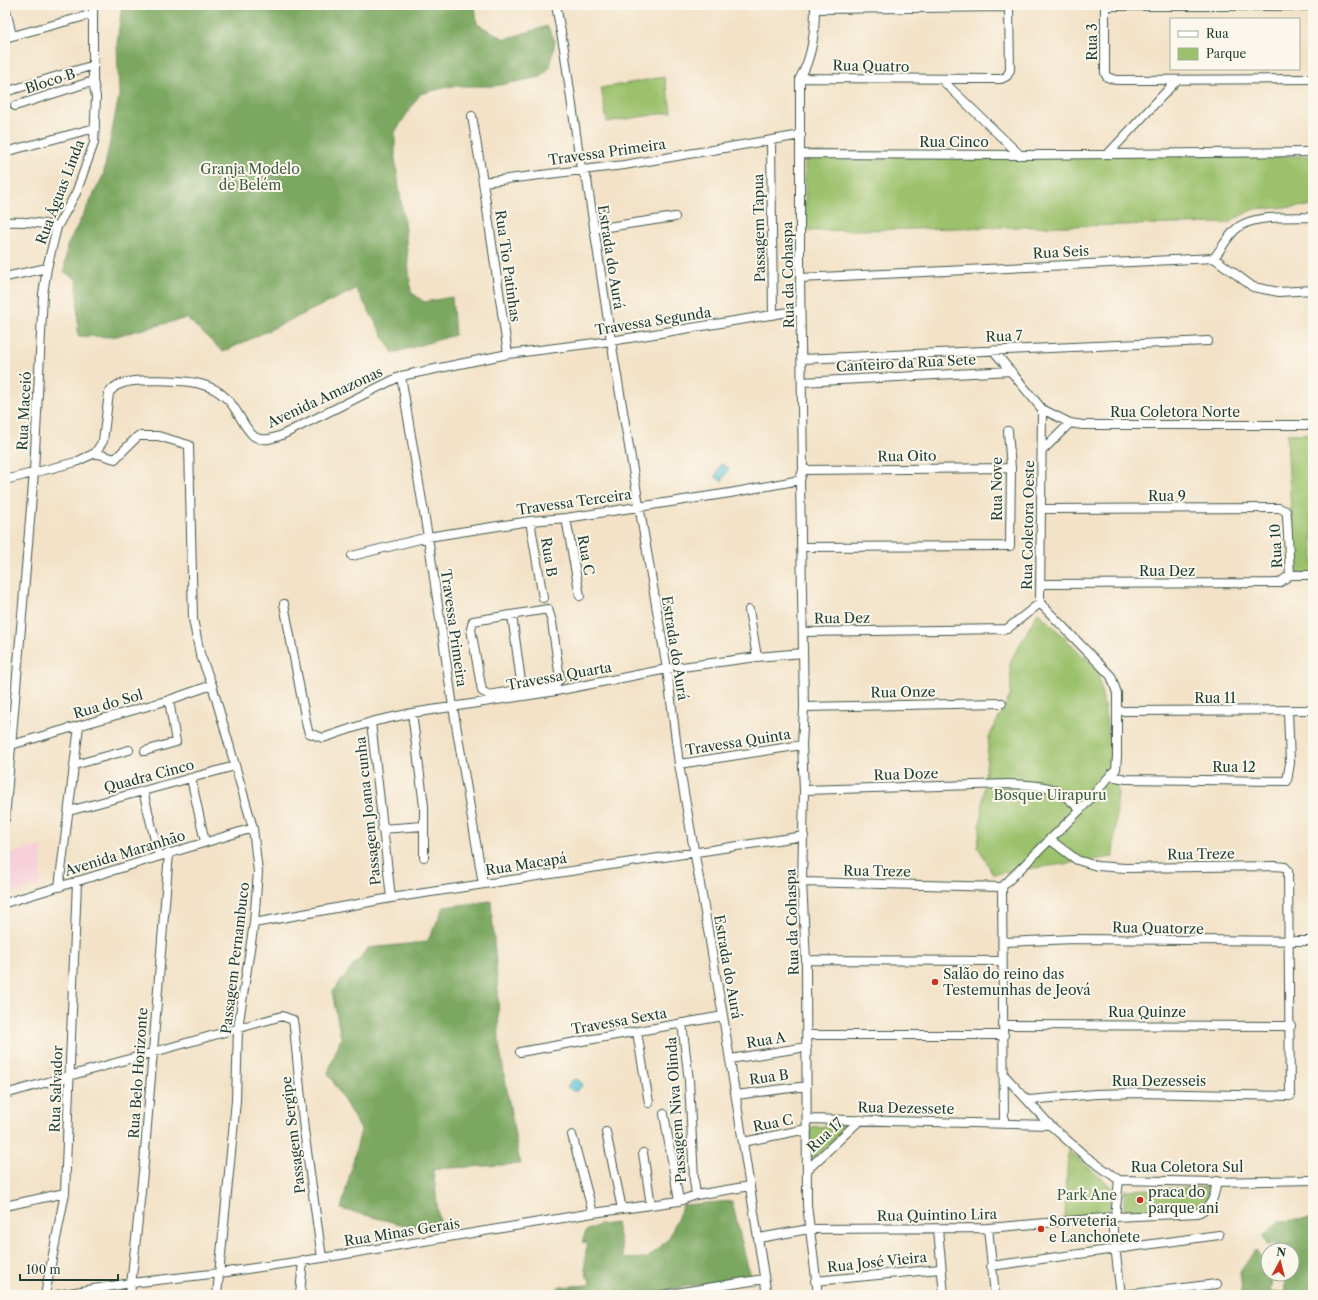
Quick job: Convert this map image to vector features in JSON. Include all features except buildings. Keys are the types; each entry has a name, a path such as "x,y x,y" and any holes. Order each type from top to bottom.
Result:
{"street":[{"path":"5,5 8,37 93,14"},
{"name":"Rua Águas Linda","path":"46,268 58,227 76,193 94,143 96,97 93,81 93,5"},
{"name":"Estrada do Aurá","path":"556,5 564,49 581,170 587,180 611,341 667,669 679,764 723,1016 767,1295"},
{"name":"Rua 3","path":"1176,80 1116,80 1107,77 1105,73 1103,8 1105,6 1313,6"},
{"name":"Rua Quatro","path":"800,78 942,80 1001,79 1007,76 1010,70 1009,7 815,7"},
{"name":"Rua da Cohaspa","path":"815,7 814,35 810,56 800,78 800,278 803,470 800,480 803,548 804,707 802,745 804,836 802,882 806,960 807,1170 809,1229 818,1295"},
{"path":"5,92 94,65"},
{"path":"1108,154 1176,80 1313,79"},
{"path":"942,80 1020,155"},
{"name":"Bloco B","path":"15,106 93,81"},
{"path":"472,116 483,182"},
{"path":"5,152 95,128"},
{"name":"Travessa Primeira","path":"483,182 624,165 801,135"},
{"name":"Passagem Tapua","path":"770,140 772,315"},
{"name":"Rua Cinco","path":"800,154 1020,155 1313,152"},
{"name":"Rua Tio Patinhas","path":"483,182 508,354"},
{"path":"594,229 675,217"},
{"path":"1313,217 1253,220 1248,222 1235,230 1214,258 1253,287 1279,292 1313,290"},
{"path":"5,222 24,221 58,227"},
{"name":"Rua Seis","path":"800,278 1214,258"},
{"path":"5,277 46,268"},
{"name":"Rua Maceió","path":"5,819 34,472 43,294 46,268"},
{"name":"Travessa Segunda","path":"401,376 508,354 611,341 801,310"},
{"name":"Rua 7","path":"802,359 1208,341"},
{"path":"993,350 1042,409"},
{"name":"Canteiro da Rua Sete","path":"802,382 1011,371"},
{"name":"Travessa Primeira","path":"401,376 428,537 452,707 483,884"},
{"name":"Avenida Amazonas","path":"95,453 103,441 109,393 120,384 132,381 184,382 210,387 221,393 236,408 250,433 261,439 269,439 282,435 401,376"},
{"name":"Rua Coletora Norte","path":"1042,409 1070,423 1083,425 1313,425"},
{"name":"Rua Coletora Oeste","path":"1002,887 1080,810 1116,769 1118,756 1117,693 1111,676 1040,603 1042,409"},
{"name":"Rua Coletora Oeste","path":"1042,451 1070,423"},
{"name":"Rua Nove","path":"803,548 1010,546 1011,468 1008,431"},
{"name":"Passagem Pernambuco","path":"95,453 115,459 138,436 158,436 189,444 193,619 200,654 212,685 253,828 258,872 254,924 238,1028 236,1101 217,1295"},
{"path":"5,480 76,462 95,453"},
{"name":"Rua Oito","path":"803,470 1011,468"},
{"name":"Travessa Terceira","path":"352,556 428,537 730,493 800,480"},
{"name":"Rua 9","path":"1042,509 1280,508 1286,511 1287,516"},
{"name":"Rua 10","path":"1287,516 1290,575"},
{"name":"Rua C","path":"566,518 580,596"},
{"name":"Rua B","path":"530,521 543,598"},
{"path":"1290,575 1313,575"},
{"name":"Rua Dez","path":"1041,584 1279,583 1290,575"},
{"name":"Rua Dez","path":"803,632 1007,629 1040,603"},
{"name":"Travessa Quarta","path":"284,604 307,727 309,733 323,738 371,722 412,713 452,707 556,687 757,656 803,653"},
{"path":"548,609 552,622 560,676 556,687 522,690 489,696 482,691 470,628 473,621 548,609"},
{"path":"749,610 757,656"},
{"path":"512,615 522,690"},
{"name":"Rua do Sol","path":"11,745 169,700 212,685"},
{"path":"145,750 176,742 169,700"},
{"name":"Rua Onze","path":"804,707 1002,704"},
{"name":"Rua 11","path":"1117,711 1313,710"},
{"name":"Rua 12","path":"1110,776 1126,780 1287,781 1290,763 1288,711"},
{"path":"412,713 423,803 424,857"},
{"name":"Passagem Joana cunha","path":"371,722 391,898"},
{"path":"59,887 79,726"},
{"name":"Travessa Quinta","path":"679,764 802,745"},
{"path":"74,765 129,750"},
{"name":"Quadra Cinco","path":"69,811 235,766"},
{"path":"191,778 206,842"},
{"name":"Rua Doze","path":"804,790 1009,784 1040,786 1054,788 1068,796 1080,810"},
{"path":"143,791 159,856"},
{"path":"382,829 423,826"},
{"name":"Avenida Maranhão","path":"5,903 253,828"},
{"name":"Rua Macapá","path":"254,924 391,898 804,836"},
{"name":"Rua Treze","path":"1049,839 1078,860 1096,866 1125,868 1285,867 1288,871 1289,942"},
{"name":"Rua Belo Horizonte","path":"130,1295 144,1163 169,853"},
{"name":"Rua Salvador","path":"45,1295 64,1193 77,881"},
{"name":"Rua Treze","path":"802,882 1002,887"},
{"path":"1002,887 1005,1076 1004,1123"},
{"name":"Rua Quatorze","path":"1002,942 1074,939 1289,942 1313,941"},
{"path":"1289,942 1291,1026"},
{"path":"806,960 1003,961"},
{"name":"Passagem Sergipe","path":"238,1028 282,1016 293,1020 304,1130 322,1258"},
{"name":"Travessa Sexta","path":"520,1052 723,1016"},
{"name":"Passagem Niva Olinda","path":"682,1023 690,1081 694,1180 696,1195"},
{"name":"Rua Quinze","path":"1003,1025 1291,1026"},
{"name":"Rua Dezesseis","path":"1029,1100 1096,1094 1136,1093 1290,1096 1291,1026"},
{"path":"5,1094 238,1028"},
{"path":"637,1032 650,1103"},
{"path":"807,1035 1004,1035"},
{"name":"Rua A","path":"730,1059 807,1047"},
{"name":"Rua Coletora Sul","path":"1005,1076 1029,1100 1050,1125 1084,1156 1119,1180 1313,1180"},
{"name":"Rua B","path":"736,1095 807,1086"},
{"path":"664,1114 679,1201"},
{"name":"Rua Dezessete","path":"807,1119 1050,1125"},
{"name":"Rua 17","path":"807,1170 860,1120"},
{"name":"Rua C","path":"743,1142 807,1130"},
{"path":"606,1132 622,1209"},
{"path":"572,1135 593,1213"},
{"path":"643,1153 651,1205"},
{"path":"1119,1180 1115,1216 1112,1222 1122,1295 1217,1284"},
{"name":"Rua Quintino Lira","path":"759,1238 809,1229 988,1228 1115,1216 1198,1213 1206,1209 1213,1201 1217,1181"},
{"name":"Rua Minas Gerais","path":"62,1295 131,1283 220,1273 322,1258 593,1213 679,1201 696,1195 750,1186"},
{"path":"5,1206 64,1193"},
{"path":"988,1228 995,1295"},
{"path":"938,1229 940,1269 944,1295"},
{"path":"992,1266 1219,1235"},
{"path":"300,1295 303,1260"},
{"name":"Rua José Vieira","path":"816,1281 940,1269"},
{"path":"663,1295 764,1279"}],"shaded area":[{"path":"42,846 40,885 5,896 5,855"}],"green space":[{"name":"Granja Modelo de Belém","path":"122,5 475,5 477,24 505,39 547,26 555,41 550,67 541,77 494,86 452,86 420,94 395,132 395,158 405,229 411,292 424,302 452,297 455,335 393,353 356,289 223,352 187,318 112,337 78,336 77,280 64,272 67,246 103,176 119,96 117,43"},
{"path":"664,77 672,112 607,122 601,88"},
{"path":"805,153 1313,156 1313,206 1253,209 1228,223 805,231"},
{"path":"1313,433 1313,573 1294,573 1287,434"},
{"name":"Bosque Uirapuru","path":"1038,612 1098,670 1118,792 1113,857 993,874 978,847 989,737 1011,694 1010,662"},
{"path":"491,901 498,991 499,1045 520,1164 433,1169 440,1229 408,1226 341,1209 361,1130 328,1073 341,1038 332,992 368,948 427,942 444,907"},
{"path":"852,1125 811,1160 810,1127"},
{"name":"Park Ane","path":"1068,1150 1112,1187 1109,1216 1065,1217"},
{"path":"1210,1187 1207,1205 1199,1209 1128,1213 1124,1209 1124,1190"},
{"path":"732,1201 750,1276 636,1295 561,1295 558,1287 589,1285 591,1283 586,1275 585,1268 588,1243 582,1242 586,1231 599,1225 616,1223 624,1259 648,1258 669,1238 683,1205"},
{"path":"1313,1219 1313,1295 1258,1295 1242,1293 1240,1272 1255,1250 1260,1255 1260,1282 1272,1282 1270,1292 1284,1292 1285,1282 1300,1282 1300,1242 1266,1242 1263,1236 1279,1221"}],"water":[{"path":"721,464 729,468 722,481 715,477"},
{"path":"577,1079 583,1084 577,1091 573,1091 567,1087 572,1080"}],"place":[{"name":"Salão do reino das Testemunhas de Jeová","path":"935,982"},
{"name":"praca do parque ani","path":"1140,1200"},
{"name":"Sorveteria e Lanchonete","path":"1041,1229"}]}
